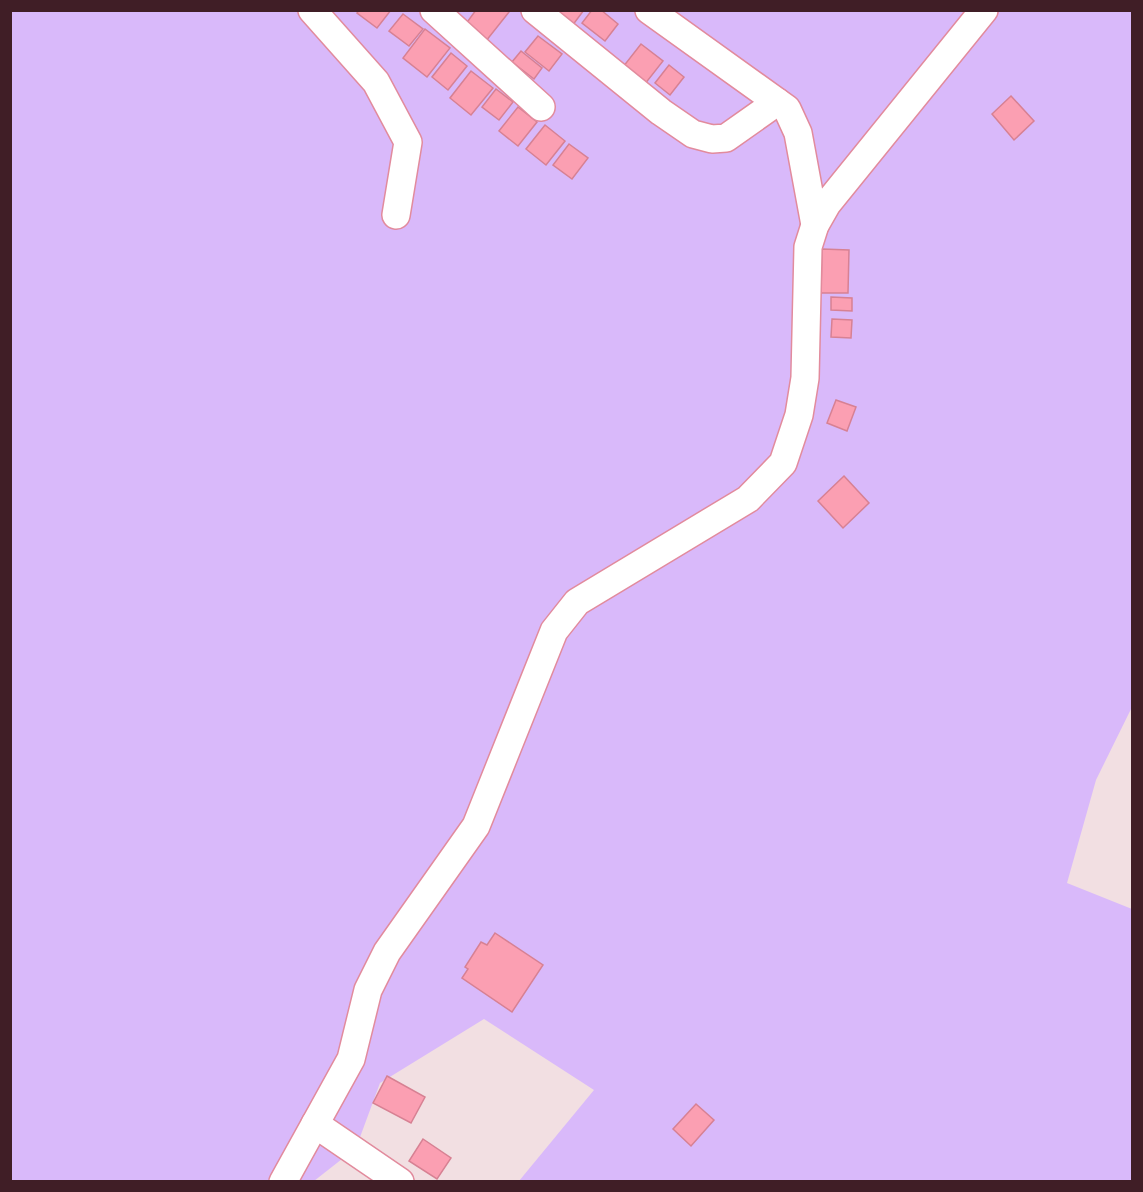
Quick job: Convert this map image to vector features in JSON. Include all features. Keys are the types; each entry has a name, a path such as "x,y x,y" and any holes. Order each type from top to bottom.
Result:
{"street":[{"path":"312,10 376,82 408,142 396,215"},
{"path":"434,10 541,107"},
{"path":"535,10 661,112 693,134 712,139 726,138 777,102"},
{"path":"649,10 787,109 798,133 815,225"},
{"path":"283,1182 351,1059 368,990 387,951 476,826 554,631 577,602 748,499 783,463 799,415 805,378 808,248 815,225 827,204 984,10"},
{"path":"315,1124 400,1182"}],"shaded area":[{"path":"10,11 1132,11 1132,707 1096,780 1067,883 1132,909 1132,1181 519,1181 594,1090 484,1019 380,1083 356,1148 314,1181 11,1181"}],"building":[{"path":"359,10 391,10 377,28 357,13"},
{"path":"476,10 507,10 509,12 486,41 465,25"},
{"path":"545,10 584,10 569,30"},
{"path":"592,10 601,10 618,24 605,41 582,23"},
{"path":"403,14 423,29 409,46 389,31"},
{"path":"425,29 450,48 427,77 403,58"},
{"path":"538,36 562,54 549,71 525,52"},
{"path":"641,44 663,61 641,89 619,72"},
{"path":"521,51 542,68 534,79 512,62"},
{"path":"451,53 467,66 448,90 432,77"},
{"path":"669,65 684,77 670,95 655,83"},
{"path":"471,71 493,88 471,115 450,98"},
{"path":"496,89 513,102 499,120 482,107"},
{"path":"1011,96 1034,121 1014,140 992,114"},
{"path":"518,107 537,122 518,146 499,131"},
{"path":"545,125 565,141 546,165 526,149"},
{"path":"569,144 588,158 572,179 553,165"},
{"path":"822,249 849,250 848,293 821,293"},
{"path":"831,297 852,298 852,311 831,310"},
{"path":"832,319 852,320 851,338 831,337"},
{"path":"836,400 856,407 847,431 827,423"},
{"path":"844,476 869,503 843,528 818,501"},
{"path":"495,933 543,965 512,1012 462,978 468,969 465,967 481,942 487,945"},
{"path":"387,1076 425,1097 411,1123 373,1103"},
{"path":"696,1104 714,1120 691,1146 673,1129"},
{"path":"423,1139 451,1158 437,1179 409,1161"}]}
